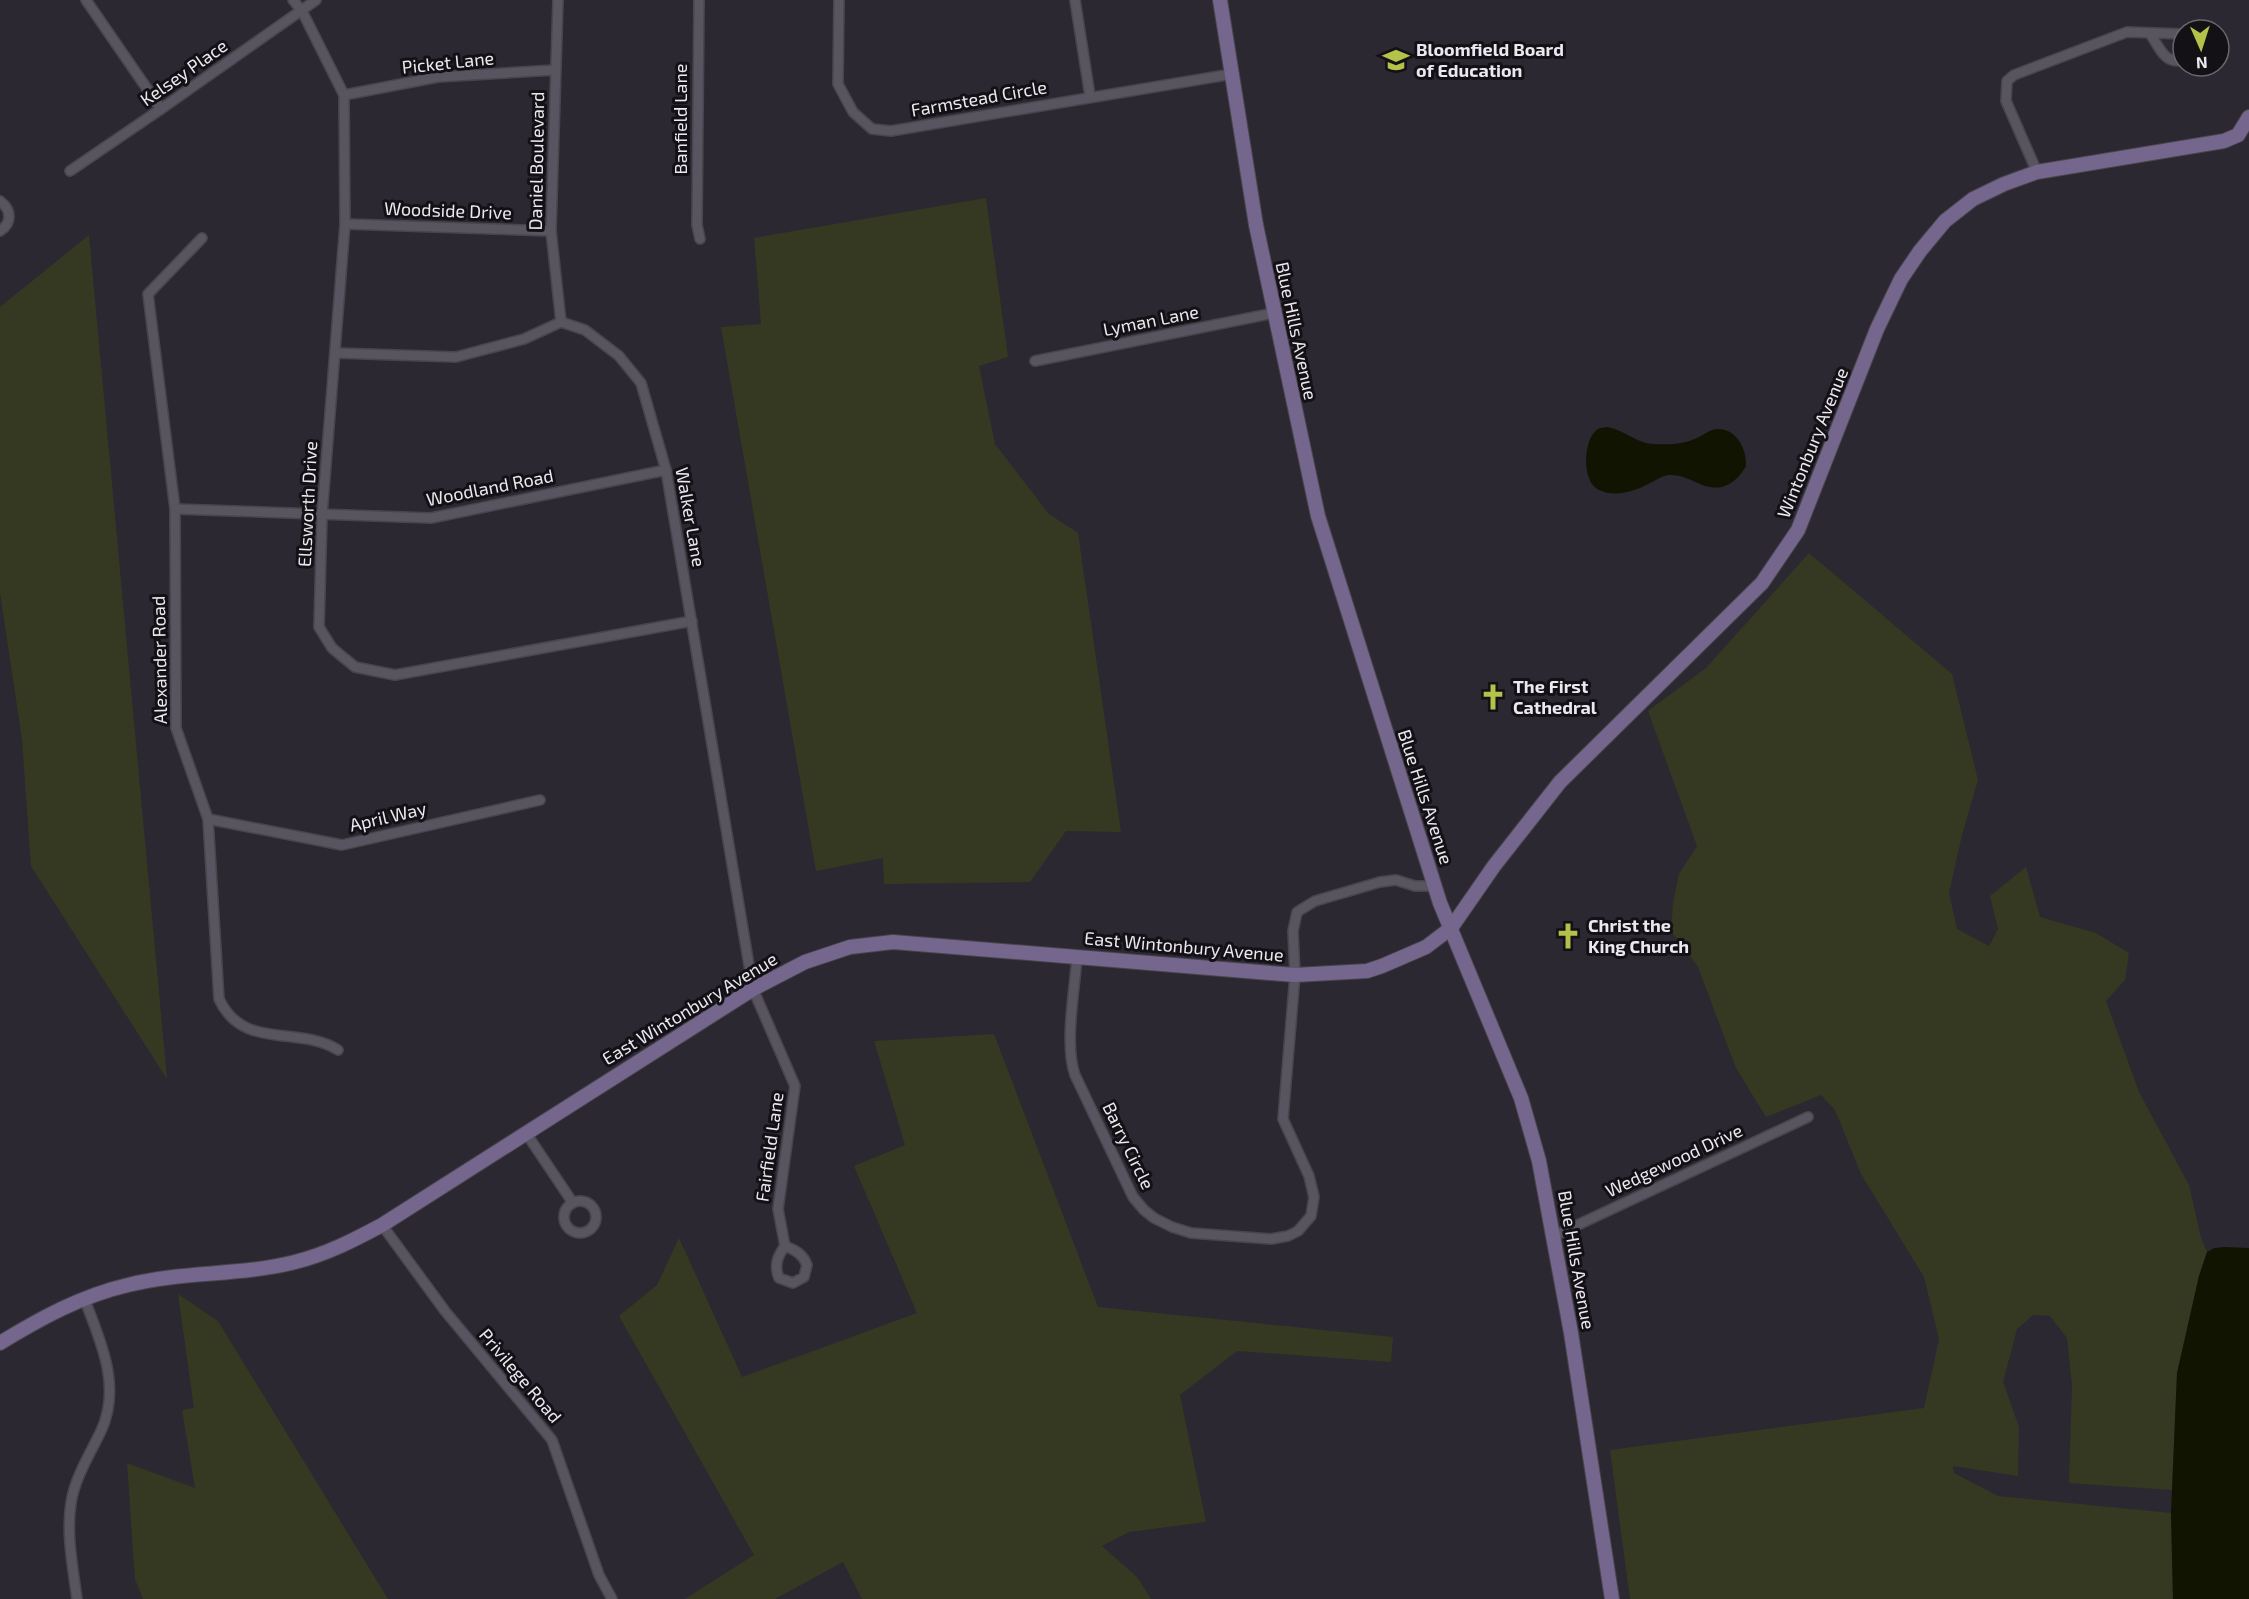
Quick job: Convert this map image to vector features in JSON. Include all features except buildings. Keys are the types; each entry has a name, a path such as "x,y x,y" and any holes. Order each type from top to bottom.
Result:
{"main road":[{"name":"Blue Hills Avenue","path":"1220,0 1256,225 1318,516 1434,886 1521,1098 1539,1161 1571,1333 1612,1599"},
{"name":"Wintonbury Avenue","path":"1450,928 1506,850 1560,782 1768,575 1798,530 1877,329 1901,279 1920,250 1946,220 1973,199 2037,172 2205,146 2238,135 2247,121"},
{"name":"East Wintonbury Avenue","path":"0,1343 50,1313 84,1298 128,1285 168,1276 235,1271 294,1263 341,1247 382,1225 753,989 816,958 850,947 893,942 1295,975 1358,972 1382,966 1426,947 1450,928"}],"street":[{"path":"86,0 161,109"},
{"name":"Ellsworth Drive","path":"293,0 302,11 344,95 345,224 322,515 320,627 332,648 356,667 395,675 692,621"},
{"name":"Kelsey Place","path":"70,171 316,0"},
{"name":"Daniel Boulevard","path":"558,0 551,231 561,322"},
{"name":"Banfield Lane","path":"699,0 697,225 700,239"},
{"name":"Farmstead Circle","path":"839,0 838,84 853,112 872,129 891,131 1232,74"},
{"path":"1075,0 1090,96"},
{"path":"2037,172 2006,101 2007,81 2014,75 2127,32 2151,35 2162,32 2171,33"},
{"path":"2151,35 2162,54 2171,60"},
{"name":"Picket Lane","path":"344,95 438,76 555,70"},
{"path":"0,201 10,215 7,225 0,231"},
{"name":"Woodside Drive","path":"345,224 551,231"},
{"name":"Alexander Road","path":"202,238 148,294 175,509 176,728 208,819 219,999 225,1012 236,1022 251,1030 267,1035 325,1042 338,1050"},
{"name":"Lyman Lane","path":"1035,361 1274,313"},
{"path":"336,352 456,357 524,339 561,322"},
{"name":"Walker Lane","path":"561,322 585,330 619,356 641,383 666,470 753,989"},
{"name":"Woodland Road","path":"175,509 431,518 666,470"},
{"name":"April Way","path":"208,819 342,845 540,800"},
{"name":"Barry Circle","path":"1077,956 1070,1054 1075,1075 1136,1201 1160,1222 1191,1233 1276,1239 1298,1231 1311,1216 1314,1197 1312,1183 1283,1119 1295,975 1294,922 1297,912 1303,907 1358,888 1390,880 1415,886 1434,886"},
{"name":"Fairfield Lane","path":"753,989 795,1086 778,1209 785,1246"},
{"name":"Wedgewood Drive","path":"1554,1236 1808,1117"},
{"path":"526,1133 573,1203"},
{"name":"Privilege Road","path":"382,1225 445,1311 552,1440 599,1575 612,1599"},
{"path":"77,1599 69,1534 71,1501 85,1460 102,1429 108,1403 110,1376 105,1351 84,1298"}],"green space":[{"path":"986,198 1008,357 979,366 995,444 1049,514 1078,533 1121,832 1066,831 1030,882 884,884 883,858 816,871 721,327 761,324 754,238"},
{"path":"89,235 167,1079 31,866 22,739 0,593 0,307"},
{"path":"1809,553 1952,674 1978,780 1962,835 1949,893 1957,929 1989,946 1998,929 1990,896 2026,867 2040,917 2096,933 2129,953 2125,980 2106,1001 2139,1092 2189,1185 2201,1238 2207,1252 2199,1276 2177,1373 2172,1490 2069,1483 2072,1385 2067,1338 2050,1316 2033,1315 2017,1329 2003,1382 2019,1427 2018,1476 1953,1466 1954,1473 1998,1496 2171,1513 2173,1599 1630,1599 1610,1450 1924,1408 1939,1339 1924,1277 1861,1174 1835,1110 1821,1095 1766,1117 1736,1068 1698,967 1671,931 1673,903 1679,874 1697,846 1648,711 1706,668"},
{"path":"994,1034 1098,1307 1393,1337 1391,1362 1237,1351 1180,1395 1206,1522 1129,1532 1102,1546 1138,1578 1151,1599 862,1599 843,1562 775,1599 685,1599 754,1555 619,1316 657,1285 679,1238 742,1377 917,1313 854,1166 905,1145 874,1041"},
{"path":"178,1294 218,1321 388,1599 143,1599 135,1579 127,1463 195,1488 182,1410 194,1408"}],"shaded area":[{"path":"1607,427 1642,442 1660,444 1682,443 1712,430 1725,430 1735,436 1743,447 1746,466 1736,479 1722,487 1708,487 1683,477 1669,475 1633,491 1606,492 1593,485 1589,478 1586,460 1589,441 1593,434 1598,429"},
{"path":"2214,1248 2249,1248 2249,1599 2173,1599 2171,1513 2177,1373 2199,1276 2207,1252"}],"place":[{"name":"Bloomfield Board of Education","path":"1396,60"},
{"name":"The First Cathedral","path":"1493,697"},
{"name":"Christ the King Church","path":"1568,936"}]}
